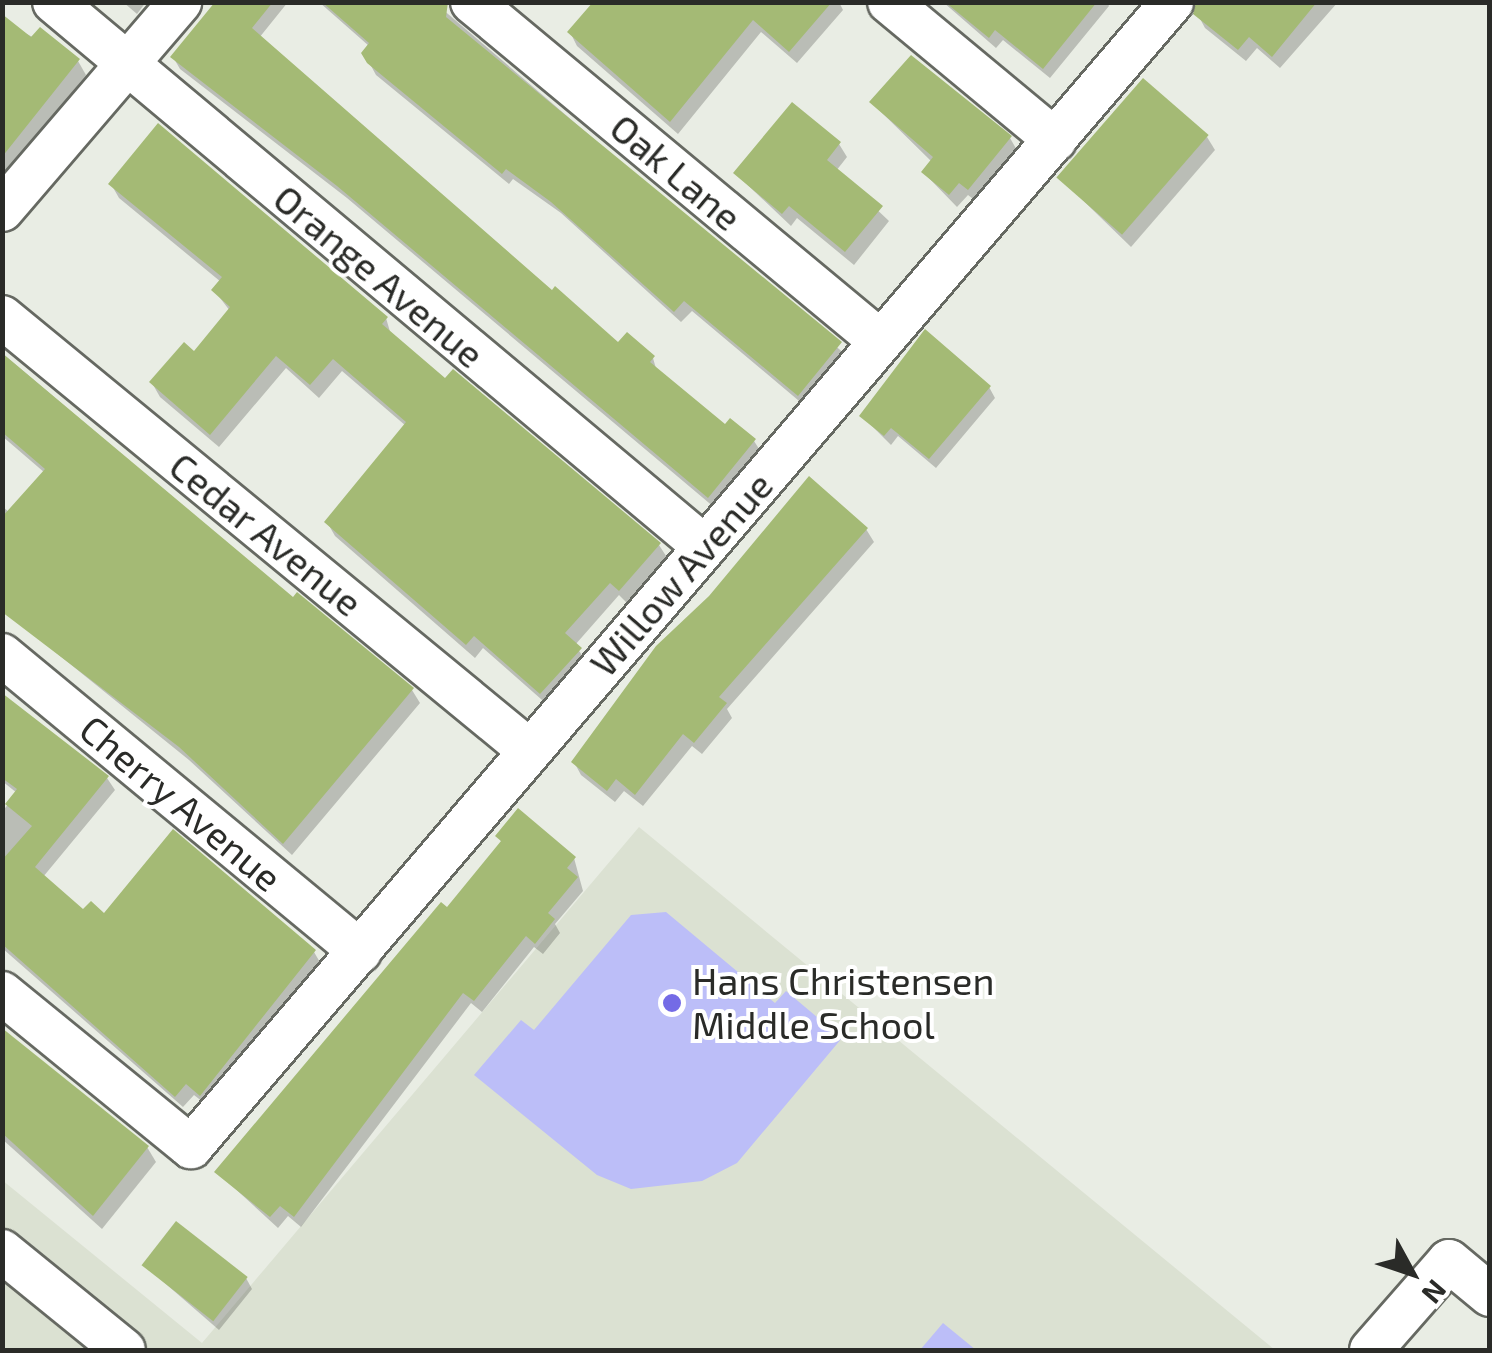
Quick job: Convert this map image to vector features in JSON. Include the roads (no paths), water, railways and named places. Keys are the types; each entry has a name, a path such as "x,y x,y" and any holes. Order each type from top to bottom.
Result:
{"street":[{"name":"Orange Avenue","path":"54,2 705,548"},
{"path":"2,210 180,2"},
{"name":"Oak Lane","path":"472,2 880,341"},
{"path":"889,2 1055,140"},
{"name":"Willow Avenue","path":"2,993 192,1147 1172,2"},
{"name":"Cedar Avenue","path":"2,317 530,751"},
{"name":"Cherry Avenue","path":"2,655 360,952"},
{"path":"2,1251 124,1350"},
{"path":"1372,1350 1449,1261 1490,1294"}],"place":[{"name":"Hans Christensen Middle School","path":"672,1003"}]}
